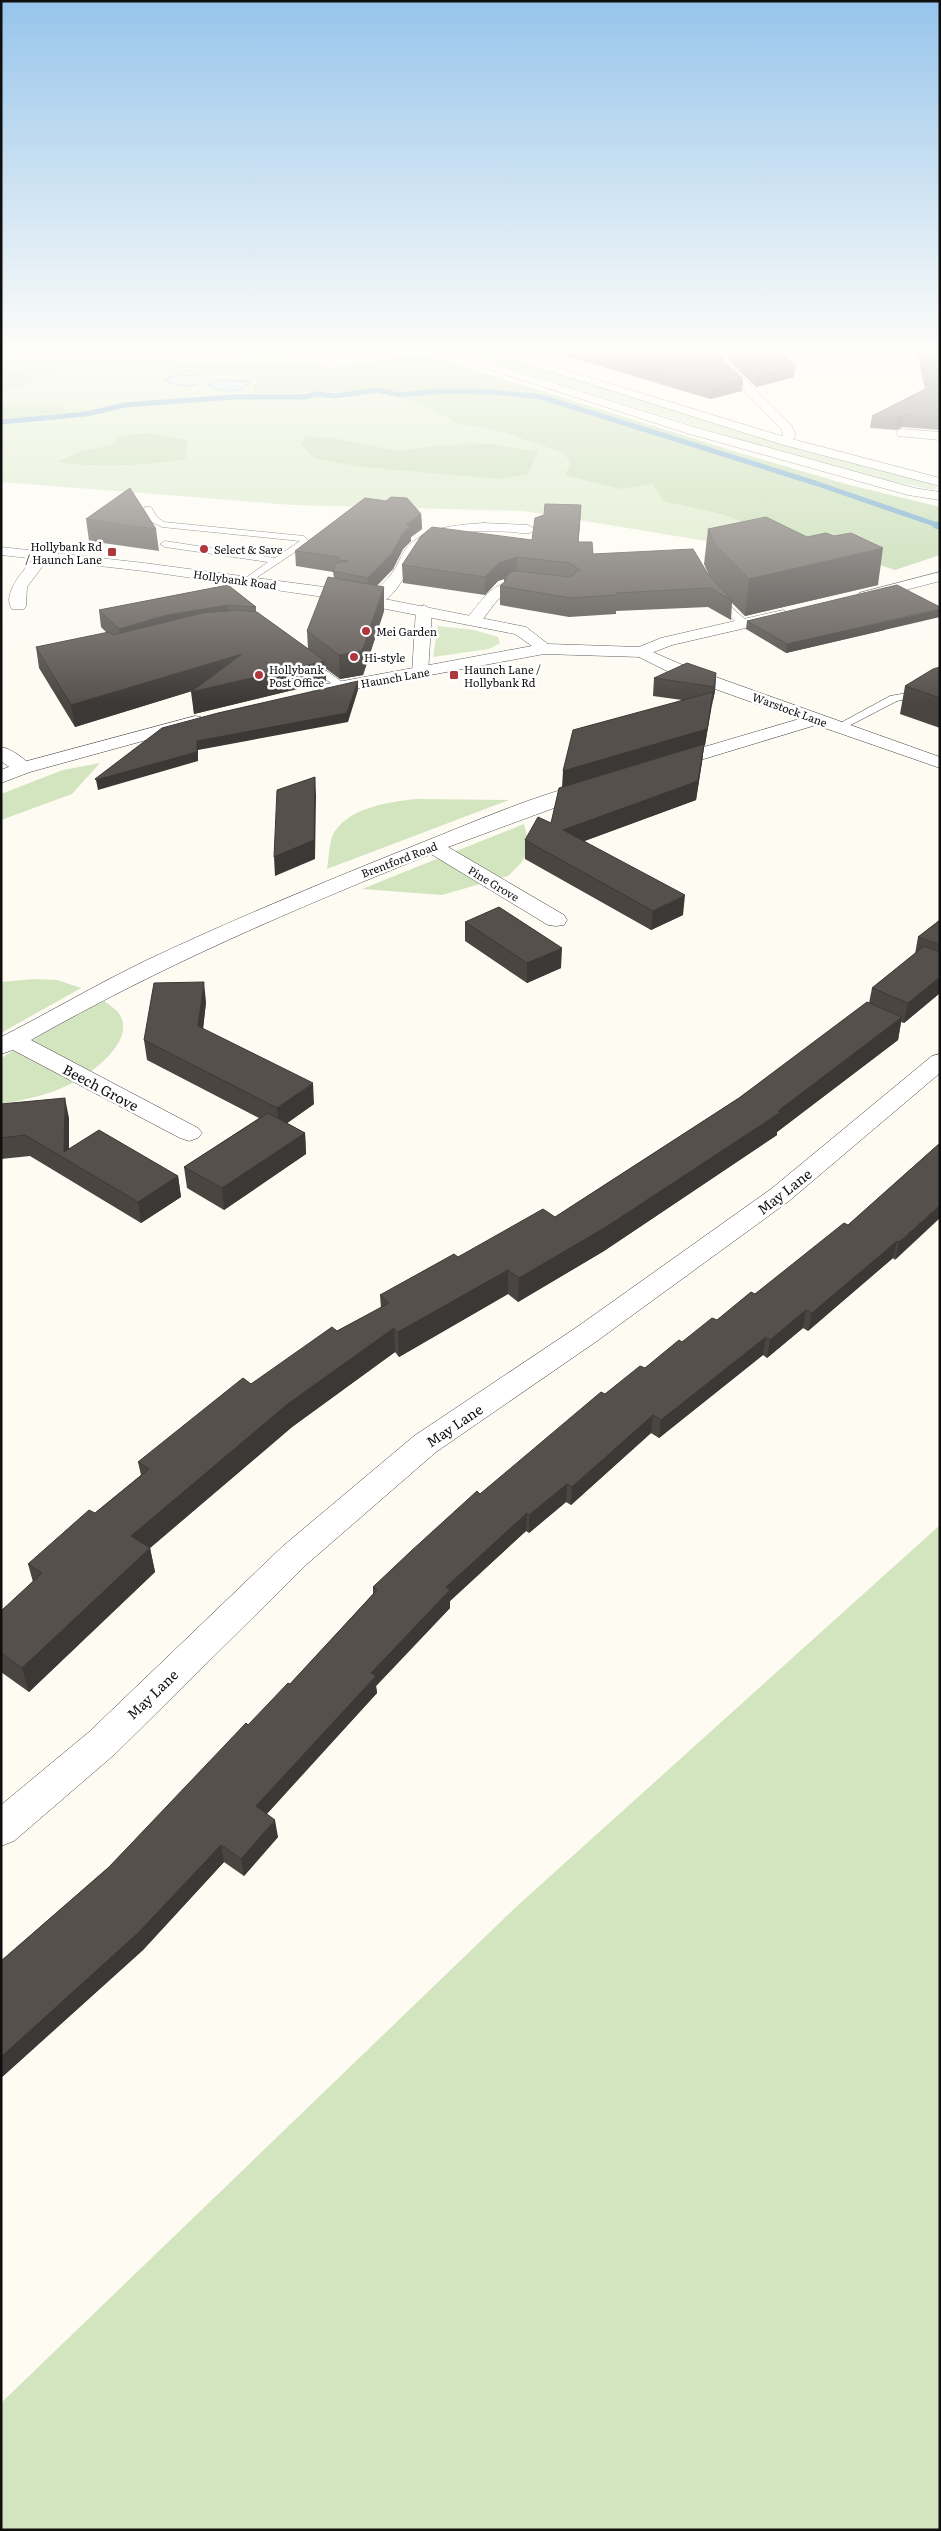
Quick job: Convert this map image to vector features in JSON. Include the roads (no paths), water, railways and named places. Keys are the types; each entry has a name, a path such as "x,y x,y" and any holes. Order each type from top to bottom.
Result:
{"street":[{"path":"823,467 884,484 940,496"},
{"path":"888,467 937,480"},
{"path":"456,515 464,528"},
{"path":"373,601 399,573 411,551 421,543 452,530 464,528 503,527 528,529"},
{"name":"Hollybank Road","path":"1,551 247,581 424,610 520,630 544,649"},
{"path":"18,606 19,587 44,555"},
{"path":"846,600 940,576"},
{"path":"474,620 504,586 516,582 551,586"},
{"path":"420,672 424,610"},
{"name":"Haunch Lane","path":"308,694 341,686 544,649 641,652 667,641 798,612"},
{"name":"Warstock Lane","path":"641,652 678,670 940,763"},
{"path":"1,777 22,768 213,716"},
{"path":"650,770 817,718"},
{"path":"1,752 22,768"},
{"name":"Brentford Road","path":"7,1044 97,994 242,925 356,876 514,813 612,781"},
{"name":"Pine Grove","path":"432,846 556,920"},
{"name":"Beech Grove","path":"7,1044 189,1133"},
{"name":"May Lane","path":"1,1829 102,1743 295,1556 425,1444 587,1334 780,1195 940,1061"}],"lane":[{"path":"148,508 153,519 162,524 304,539 305,542 247,581"},
{"path":"165,544 278,561"},
{"path":"710,590 744,624"},
{"path":"293,650 341,686"},
{"path":"839,726 894,698 932,692 940,688"}],"waterway":[{"path":"764,467 940,526 936,525"}],"place":[{"name":"Select & Save","path":"204,549"},
{"name":"Hollybank Rd / Haunch Lane","path":"112,552"},
{"name":"Mei Garden","path":"366,631"},
{"name":"Hi-style","path":"354,657"},
{"name":"Hollybank Post Office","path":"259,675"},
{"name":"Haunch Lane / Hollybank Rd","path":"454,675"}]}
